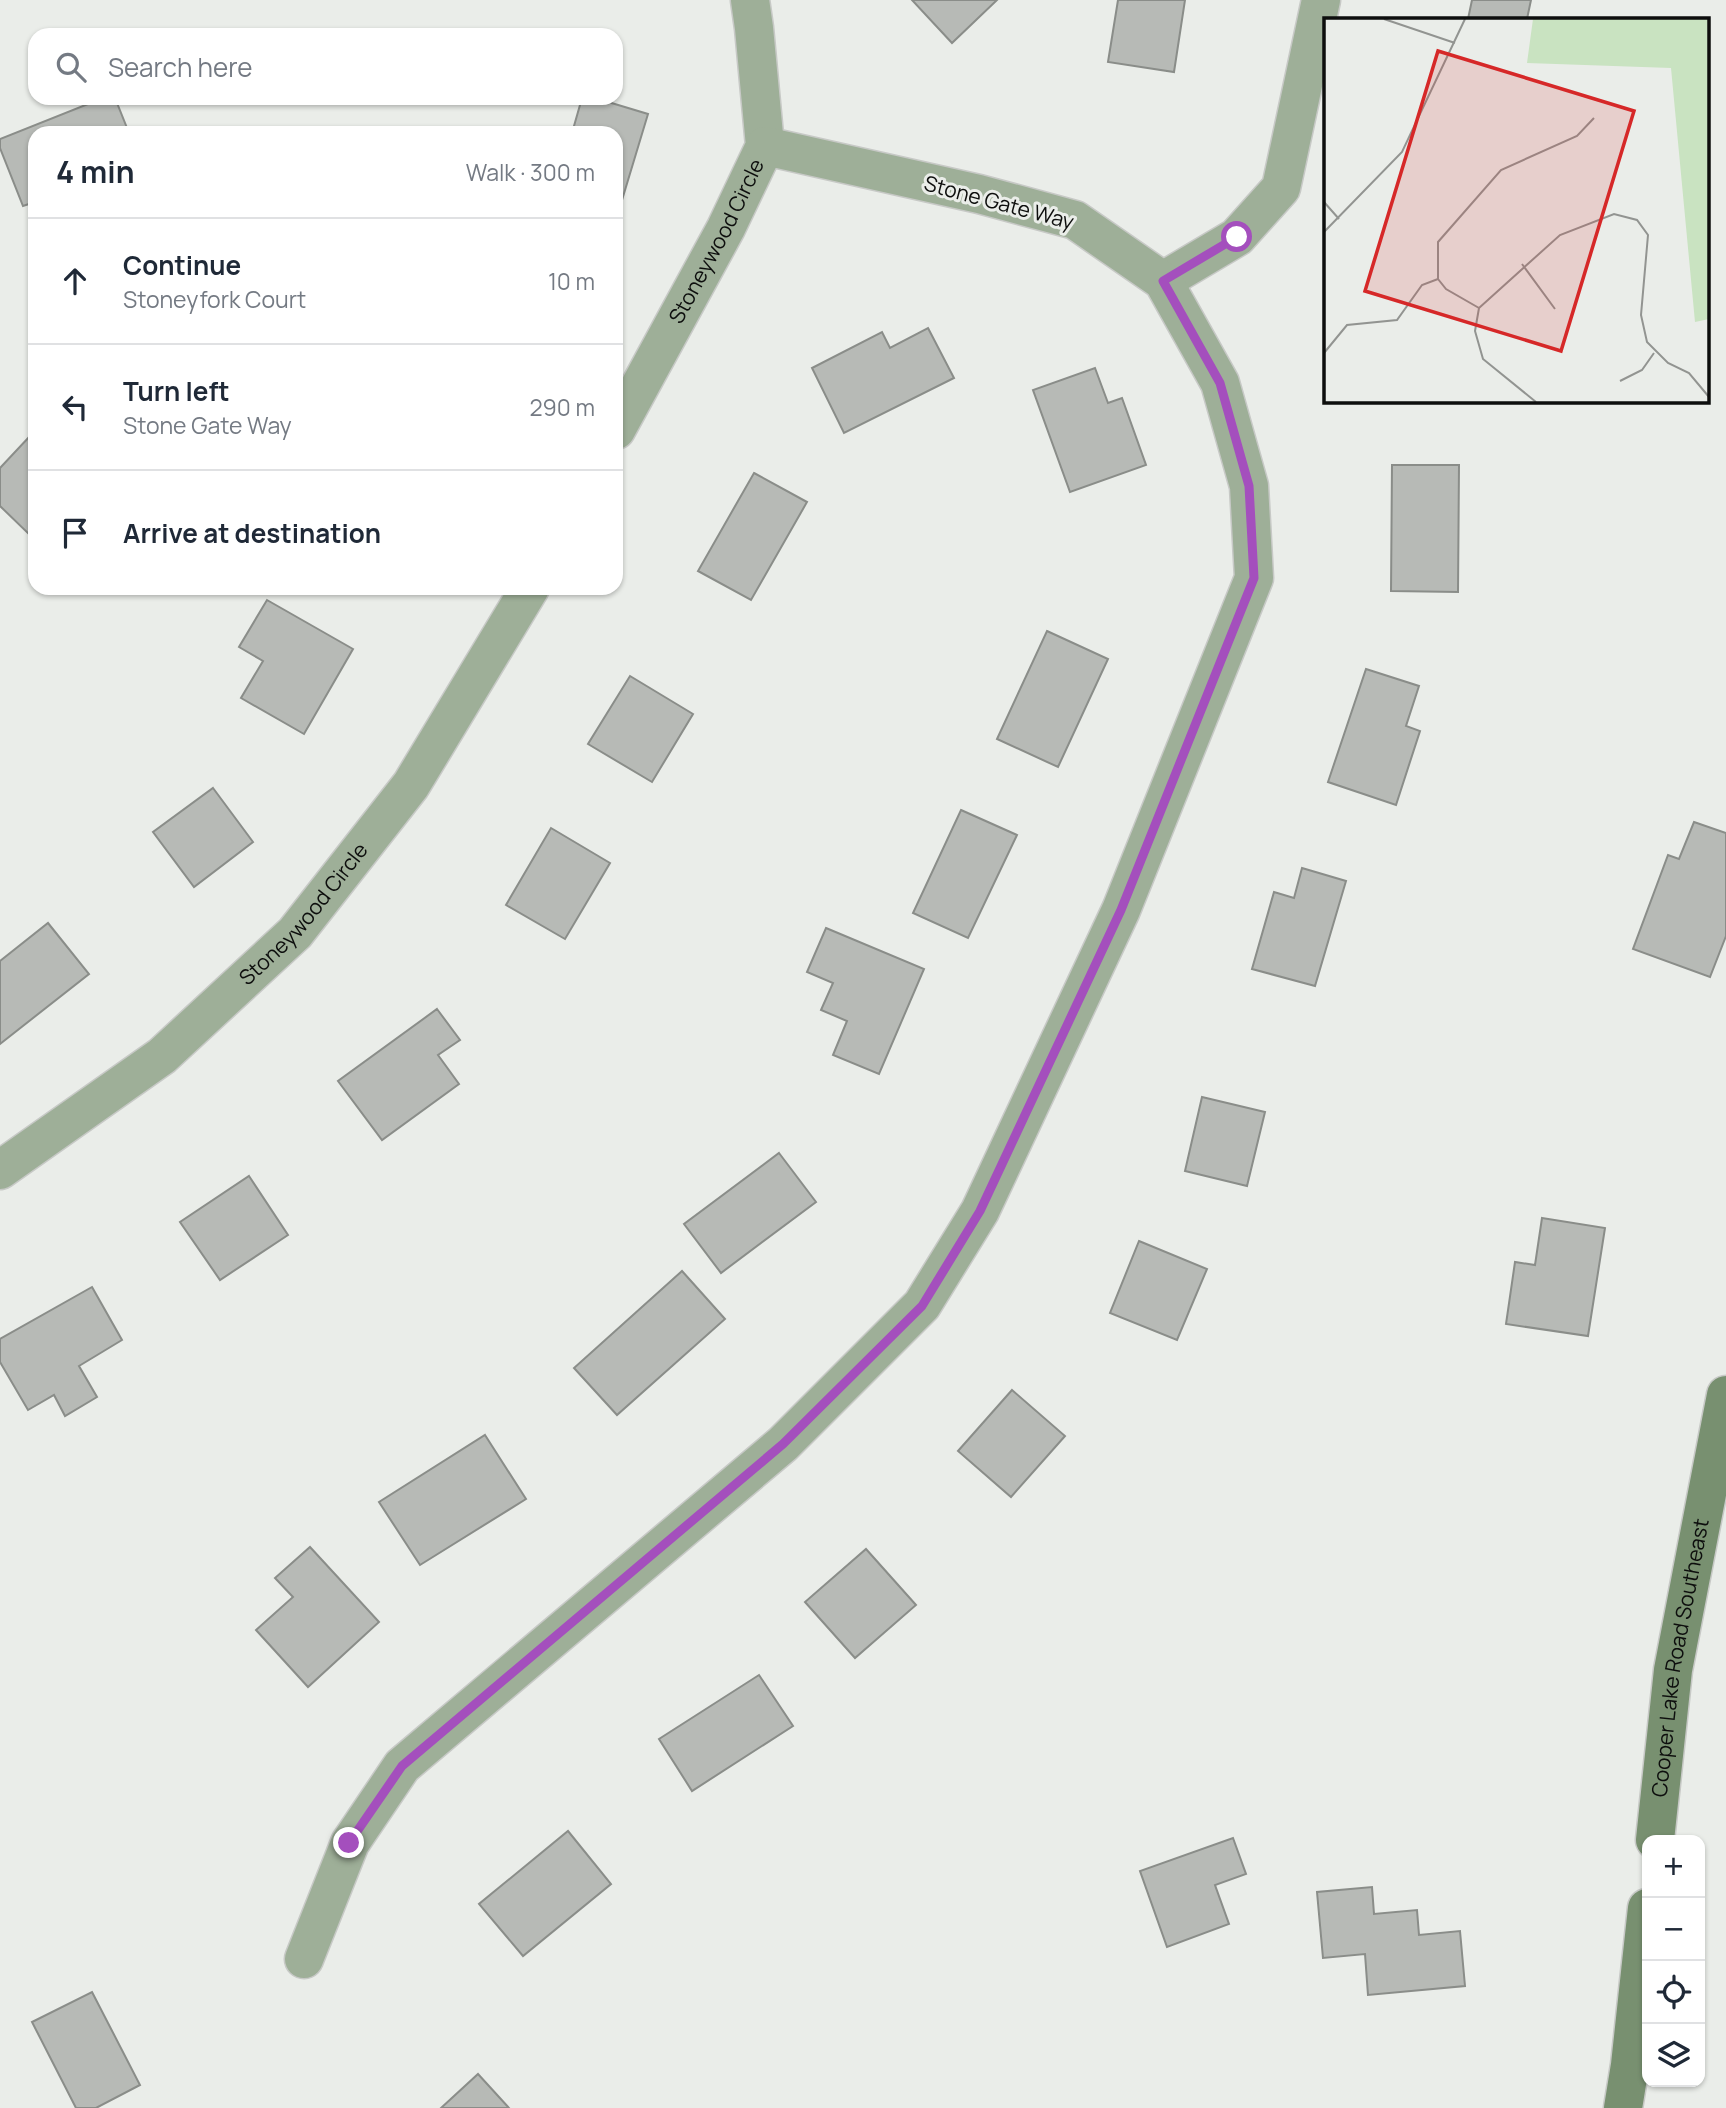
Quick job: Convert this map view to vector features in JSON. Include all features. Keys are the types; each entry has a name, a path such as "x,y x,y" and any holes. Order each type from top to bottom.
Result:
{"street":[{"name":"Stoneywood Circle","path":"623,417 726,228 765,146 750,0"},
{"path":"1163,281 1237,237 1281,188 1321,0"},
{"name":"Stone Gate Way","path":"304,1959 349,1843 402,1766 783,1444 922,1306 980,1211 1121,910 1254,578 1249,486 1220,383 1163,281 1075,220 979,194 765,146"},
{"name":"Stoneywood Circle","path":"0,1170 162,1056 295,933 411,785 517,595"},
{"name":"Cooper Lake Road Southeast","path":"1656,1835 1673,1670 1726,1395"},
{"path":"1623,2108 1642,1954"}],"building":[{"path":"912,0 997,0 952,43"},
{"path":"1118,0 1185,0 1174,72 1108,62"},
{"path":"1472,0 1531,0 1527,18 1468,18"},
{"path":"85,105 118,105 126,126 33,126"},
{"path":"580,105 618,105 648,114 623,197 623,126 574,126"},
{"path":"28,128 28,204 23,206 0,148 0,139"},
{"path":"928,328 954,378 844,433 812,368 882,332 890,348"},
{"path":"1095,368 1108,403 1122,398 1146,465 1070,492 1033,390"},
{"path":"28,438 28,533 0,506 0,468"},
{"path":"1392,465 1459,465 1458,592 1391,591"},
{"path":"754,473 807,502 751,600 698,571"},
{"path":"267,600 353,649 304,734 241,698 263,661 239,647"},
{"path":"1047,631 1108,659 1058,767 997,739"},
{"path":"1366,669 1419,686 1406,726 1420,731 1396,805 1328,782"},
{"path":"630,676 693,714 652,782 588,744"},
{"path":"213,788 253,842 194,887 153,832"},
{"path":"961,810 1017,835 968,938 913,913"},
{"path":"1694,822 1726,833 1726,936 1710,977 1633,949 1668,855 1679,859"},
{"path":"551,828 610,863 565,939 506,905"},
{"path":"1302,868 1346,881 1315,986 1252,969 1274,892 1294,898"},
{"path":"48,923 89,974 0,1044 0,961"},
{"path":"826,928 924,969 879,1074 833,1055 847,1021 821,1010 833,983 807,972"},
{"path":"437,1009 460,1040 438,1055 459,1084 382,1140 338,1081"},
{"path":"1202,1097 1265,1112 1247,1186 1185,1171"},
{"path":"779,1153 816,1202 721,1273 684,1224"},
{"path":"249,1176 288,1235 220,1280 180,1222"},
{"path":"1542,1218 1605,1228 1588,1336 1506,1324 1515,1262 1535,1265"},
{"path":"1139,1241 1207,1269 1177,1340 1110,1313"},
{"path":"682,1271 725,1319 617,1415 574,1368"},
{"path":"92,1287 122,1340 79,1366 97,1397 65,1416 54,1395 28,1410 0,1362 0,1339"},
{"path":"1012,1390 1065,1436 1011,1497 958,1451"},
{"path":"485,1435 526,1499 420,1565 379,1502"},
{"path":"310,1547 379,1622 308,1687 256,1630 293,1597 275,1578"},
{"path":"866,1549 916,1605 855,1658 805,1602"},
{"path":"759,1675 793,1726 692,1791 659,1739"},
{"path":"568,1831 611,1884 523,1956 479,1904"},
{"path":"1233,1838 1246,1874 1215,1885 1229,1924 1167,1947 1140,1871"},
{"path":"1372,1887 1374,1914 1417,1910 1419,1935 1460,1931 1465,1986 1368,1995 1365,1954 1323,1958 1317,1892"},
{"path":"92,1992 140,2085 96,2108 76,2108 32,2022"},
{"path":"478,2074 509,2108 441,2108"}],"route":[{"path":"349,1843 402,1766 783,1444 922,1306 980,1211 1121,910 1254,578 1249,486 1220,383 1163,281 1237,237"}]}
